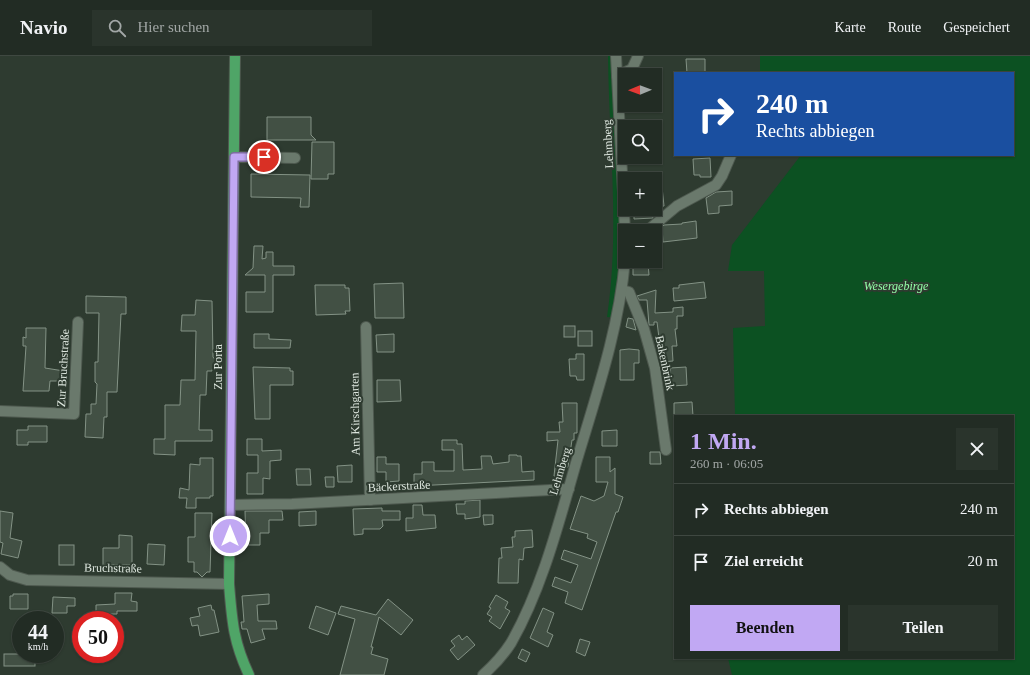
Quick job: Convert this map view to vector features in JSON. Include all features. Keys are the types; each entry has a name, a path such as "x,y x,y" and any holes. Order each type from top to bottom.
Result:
{"main road":[{"name":"Zur Porta","path":"235,56 229,584 232,628 240,655 249,675"}],"street":[{"name":"Lehmberg","path":"616,56 625,224"},
{"path":"617,76 632,69 638,56"},
{"path":"655,224 677,206 716,185 722,176 731,156"},
{"path":"234,157 295,158"},
{"name":"Lehmberg","path":"484,675 510,644 530,604 568,489 607,355 622,290 624,268"},
{"name":"Bakenbrink","path":"622,290 629,292 646,336 655,368 666,450"},
{"name":"Zur Bruchstraße","path":"0,411 74,414 78,322"},
{"name":"Am Kirschgarten","path":"366,327 370,500"},
{"name":"Bäckerstraße","path":"230,504 370,500 568,489"},
{"name":"Bruchstraße","path":"0,567 10,575 27,580 197,582 229,584"}],"green space":[{"path":"608,56 621,56 621,68 618,68 618,112 622,112 622,120 618,120 618,164 623,164 623,172 618,172 618,216 624,216 624,224 618,224 618,268 624,268 617,318 607,317 613,252 613,186"},
{"name":"Wesergebirge","path":"760,56 1030,56 1030,675 732,675 728,659 1014,659 1014,415 735,415 733,328 765,326 764,271 728,271 732,245 800,156 1014,156 1014,72 760,72"}],"building":[{"path":"686,59 705,59 705,72 687,72"},
{"path":"267,117 311,117 311,135 316,140 267,140"},
{"path":"312,142 334,142 334,174 328,174 328,179 311,179"},
{"path":"710,158 711,177 700,177 700,175 694,175 693,159"},
{"path":"251,174 310,175 309,207 300,207 301,198 251,197"},
{"path":"662,187 664,206 662,206"},
{"path":"732,191 732,205 719,206 719,213 708,214 706,198 716,192"},
{"path":"634,216 653,216 653,218 634,219"},
{"path":"696,221 697,238 663,242 662,227 664,225"},
{"path":"254,246 263,246 262,259 266,258 266,252 273,252 273,266 294,266 294,275 273,275 273,312 246,312 246,292 265,292 265,275 245,275 253,268"},
{"path":"633,268 648,268 649,275 633,275"},
{"path":"704,282 706,298 674,301 673,288 679,288 679,285"},
{"path":"403,283 404,318 375,318 374,284"},
{"path":"315,285 345,285 345,288 349,288 350,311 345,311 346,314 316,315"},
{"path":"656,290 655,313 673,312 673,308 683,307 683,316 677,316 677,329 675,329 677,346 672,346 673,361 662,362 657,322 654,322 654,325 649,325 647,300 639,300 637,296"},
{"path":"86,296 126,297 126,314 121,314 117,392 107,392 107,417 104,417 103,438 85,437 86,414 91,414 91,404 96,404 97,384 95,382 95,362 98,362 99,313 86,313"},
{"path":"196,300 212,301 213,357 217,362 213,366 212,371 207,371 206,395 200,395 199,430 212,430 212,441 175,441 175,455 154,454 154,439 165,439 165,405 180,405 181,380 195,380 196,331 181,331 182,315 195,315"},
{"path":"628,318 633,319 636,330 626,327"},
{"path":"564,326 575,326 575,337 564,337"},
{"path":"26,328 46,328 45,368 64,371 64,381 50,381 49,391 23,391 26,346 23,346 23,337 26,338"},
{"path":"578,331 592,331 592,346 578,346"},
{"path":"254,334 269,334 269,339 291,340 290,348 254,348"},
{"path":"394,334 394,352 377,352 376,335"},
{"path":"620,350 639,350 639,363 634,363 634,380 620,380"},
{"path":"576,354 584,354 584,380 577,380 576,376 570,376 569,359 576,359"},
{"path":"253,367 290,368 290,371 293,371 293,385 270,385 270,419 255,419"},
{"path":"686,367 687,385 671,386 670,368"},
{"path":"377,380 400,380 401,401 377,402"},
{"path":"692,402 693,415 674,415 674,403"},
{"path":"562,403 577,403 577,433 574,433 574,440 572,440 568,467 565,467 563,478 554,476 558,440 547,441 547,432 560,432 559,422 563,422"},
{"path":"28,426 47,426 47,442 28,442 28,445 17,445 17,430 28,430"},
{"path":"617,430 617,446 602,446 602,431"},
{"path":"247,439 262,439 262,451 281,450 281,460 270,461 270,479 263,478 263,494 247,494 247,473 258,473 258,455 247,455"},
{"path":"442,440 457,440 457,444 462,444 463,470 482,469 481,456 491,456 493,464 509,462 509,455 517,455 521,456 522,472 534,471 534,480 414,486 414,474 422,474 422,462 434,462 434,471 454,471 454,450 442,450"},
{"path":"650,452 660,452 661,464 650,464"},
{"path":"377,457 386,457 386,464 399,464 399,481 386,482 386,472 377,472"},
{"path":"596,457 610,457 610,472 615,468 615,494 623,497 618,512 616,512 582,610 565,603 568,592 552,586 555,577 571,583 578,565 561,559 564,550 591,559 597,542 587,538 588,534 570,529 581,496 594,501 604,496 608,482 596,482"},
{"path":"200,458 213,458 213,496 210,496 210,498 196,498 196,508 186,508 187,498 179,498 180,488 189,490 190,464 200,465"},
{"path":"352,465 352,482 338,482 337,466"},
{"path":"296,469 310,469 311,485 297,485"},
{"path":"325,477 334,477 334,487 326,487"},
{"path":"480,500 480,517 465,519 465,514 457,514 456,504 465,504 465,501"},
{"path":"413,505 422,505 423,515 435,515 436,528 406,531 406,518 413,518"},
{"path":"382,508 382,511 400,511 400,520 382,520 383,526 380,529 363,529 363,534 354,535 353,509"},
{"path":"0,511 13,513 10,538 22,541 18,558 1,554 3,543 0,542"},
{"path":"245,511 282,511 283,520 269,520 269,533 260,533 260,545 246,545"},
{"path":"316,511 316,525 299,526 299,512"},
{"path":"195,513 212,513 210,572 207,572 202,577 197,572 194,572 194,562 188,562 188,537 195,537"},
{"path":"483,515 493,515 493,524 484,525"},
{"path":"532,530 533,547 524,548 523,560 519,559 518,583 498,583 499,558 502,558 501,548 513,547 512,537 515,537 515,531"},
{"path":"119,535 132,536 132,565 103,565 103,548 119,548"},
{"path":"148,544 165,545 164,565 147,564"},
{"path":"59,545 74,545 74,565 59,565"},
{"path":"115,593 132,593 131,601 137,602 137,611 96,611 96,605 115,604"},
{"path":"13,594 28,594 28,609 10,609 10,596 13,596"},
{"path":"269,594 269,604 257,605 258,621 276,621 277,629 262,629 265,639 251,643 247,629 242,629 241,622 244,622 242,596"},
{"path":"496,595 508,602 505,608 510,611 500,629 489,621 492,617 487,614"},
{"path":"53,597 75,598 75,606 67,606 67,613 64,613 64,611 52,611"},
{"path":"388,599 413,620 401,635 379,617 371,647 373,647 371,654 388,659 384,675 340,675 355,619 338,614 341,606 376,615"},
{"path":"211,605 212,610 214,610 219,632 200,636 198,625 192,626 190,618 200,616 198,608"},
{"path":"316,606 336,613 328,635 309,628"},
{"path":"543,608 554,613 547,632 553,635 548,647 530,638"},
{"path":"459,635 462,640 467,636 475,645 458,660 450,650 455,646 451,641"},
{"path":"580,639 590,642 585,656 576,652"},
{"path":"522,649 530,653 526,662 518,658"},
{"path":"4,654 12,654 12,663 35,663 35,666 4,666"}],"route":[{"path":"230,536 234,157 264,157"}]}
